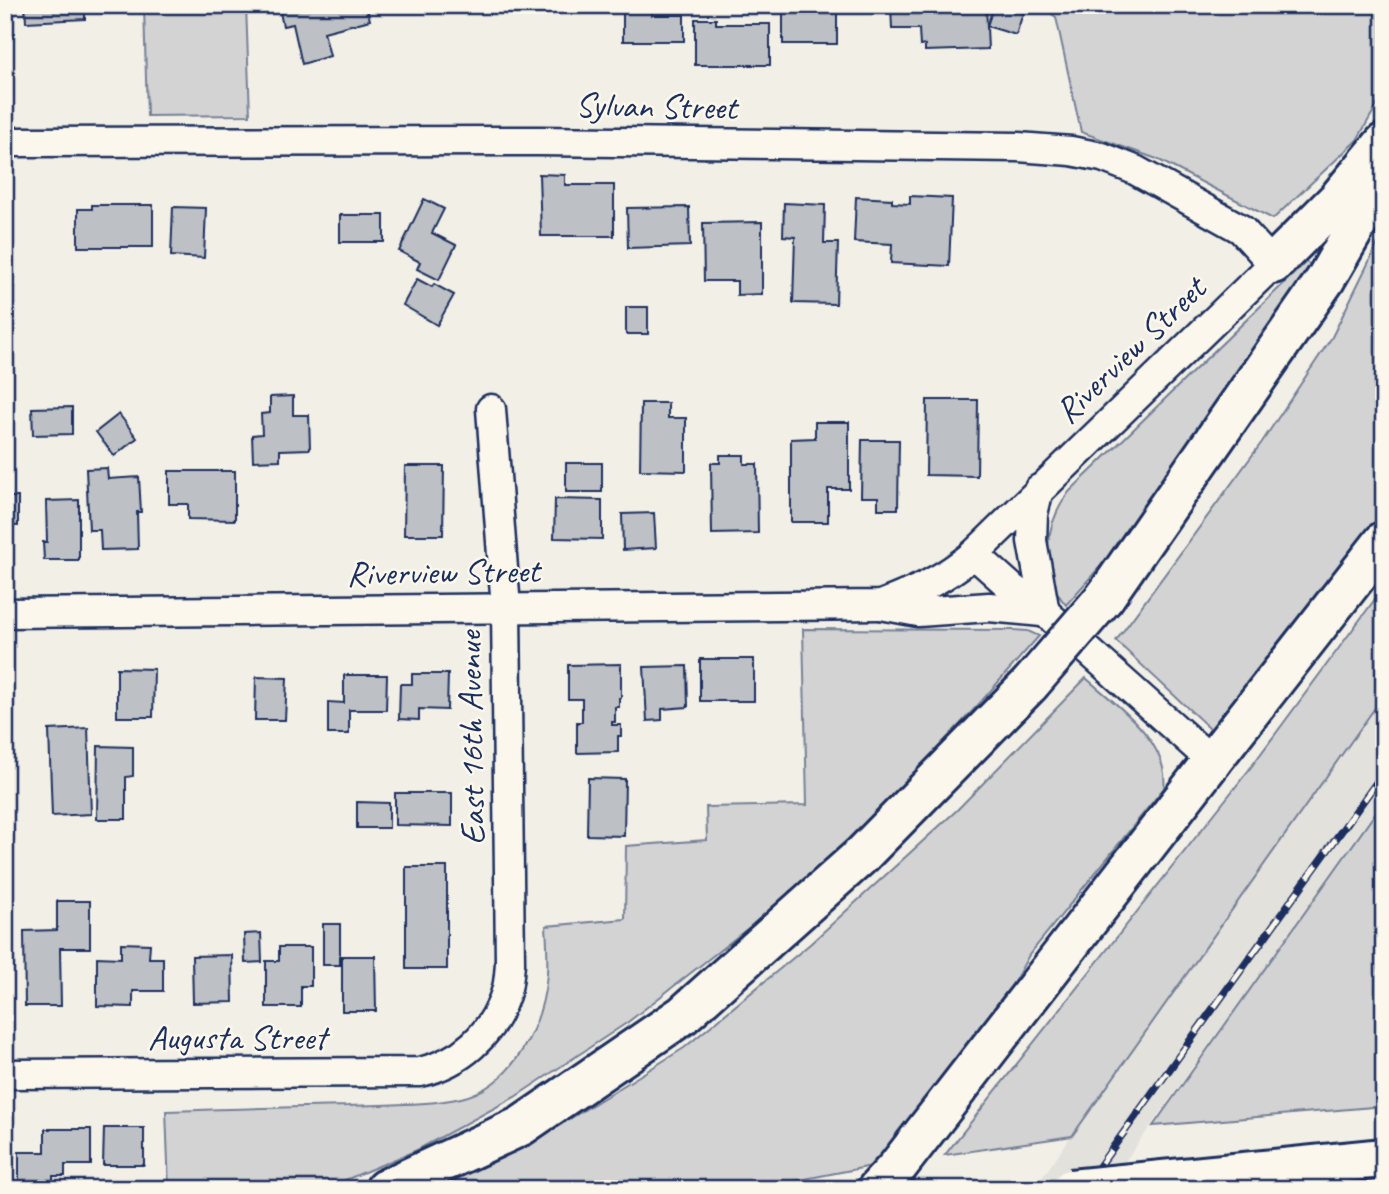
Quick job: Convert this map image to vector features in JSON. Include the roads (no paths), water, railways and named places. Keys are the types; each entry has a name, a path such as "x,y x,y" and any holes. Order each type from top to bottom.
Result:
{"main road":[{"path":"1273,264 1337,200 1384,143"},
{"path":"385,1189 521,1126 683,1015 862,855 1030,684 1105,597 1325,280 1384,178"},
{"path":"877,1189 922,1135 1384,541"},
{"path":"1071,1189 1384,1158"}],"street":[{"name":"Sylvan Street","path":"5,142 566,141 1018,146 1071,151 1102,157 1135,170 1184,196 1241,229 1273,264"},
{"name":"Riverview Street","path":"881,605 926,588 974,554 1273,264"},
{"name":"East 16th Avenue","path":"465,1052 489,1027 498,1013 506,993 510,963 506,608 491,409"},
{"path":"1039,489 1033,514 1032,541 1045,612"},
{"path":"974,554 1012,589 1045,612 1212,761"},
{"name":"Riverview Street","path":"5,612 881,605 918,612 989,607 1045,612"},
{"name":"Augusta Street","path":"5,1074 394,1074 436,1068 465,1052"}],"railway":[{"path":"1083,1189 1384,772"}]}
